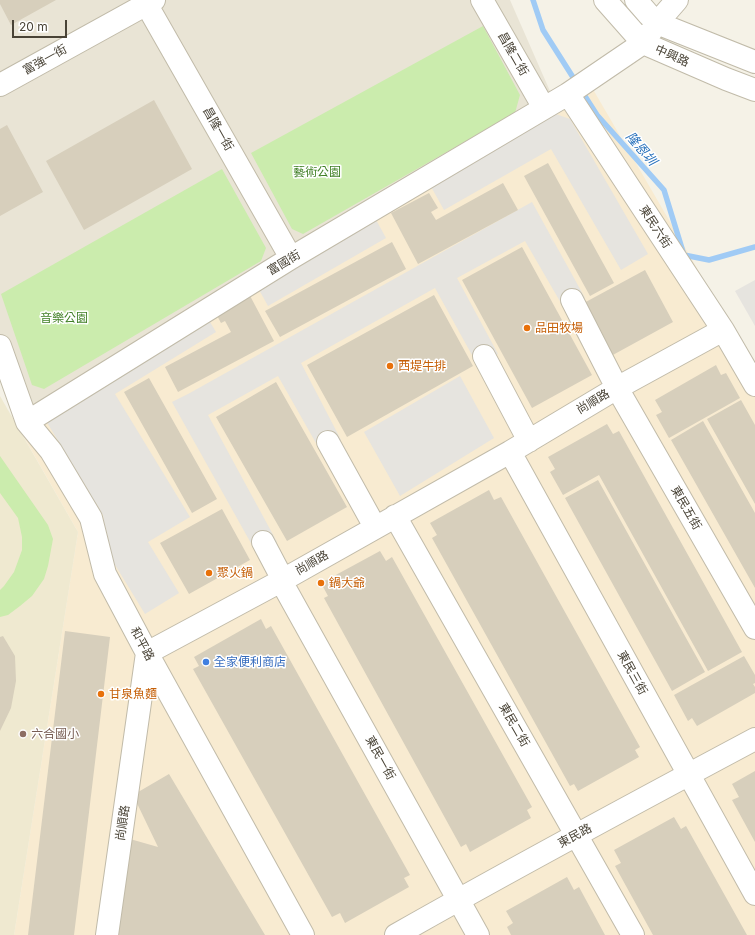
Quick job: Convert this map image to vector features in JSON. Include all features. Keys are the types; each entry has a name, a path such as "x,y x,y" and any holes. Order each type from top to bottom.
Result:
{"street":[{"name":"昌隆二街","path":"482,0 544,108"},
{"name":"中興路","path":"605,0 625,24 636,48 755,90"},
{"name":"中興路","path":"636,0 658,23 755,62"},
{"path":"544,108 636,48 677,0"},
{"name":"富強一街","path":"0,85 148,1"},
{"name":"昌隆一街","path":"148,1 291,258"},
{"name":"東民六街","path":"570,92 723,330 755,385"},
{"name":"富國街","path":"27,422 291,258 544,108"},
{"name":"東民五街","path":"572,300 617,388 755,628"},
{"name":"尚順路","path":"107,935 147,652 282,580 510,452 617,388 723,330"},
{"name":"和平路","path":"0,346 27,422 51,452 91,518 105,574 303,935"},
{"path":"484,356 529,441"},
{"path":"328,442 375,528"},
{"name":"東民三街","path":"510,452 755,894"},
{"name":"東民二街","path":"395,516 634,935"},
{"name":"東民一街","path":"263,542 282,580 478,935"},
{"name":"東民路","path":"396,935 577,834 755,739"}],"shaded area":[{"path":"0,0 510,0 553,98 29,408 0,355"},
{"path":"587,79 755,368 755,935 14,935 78,532 13,418"},
{"path":"550,112 570,119 648,254 621,270 551,149 444,210 429,183"},
{"path":"532,202 585,298 565,310 525,241 457,278 498,354 478,366 435,288 301,363 341,440 321,452 278,376 208,415 277,542 257,554 172,402"},
{"path":"375,218 386,238 268,306 257,286"},
{"path":"755,280 755,326 735,291"},
{"path":"207,317 216,332 115,394 190,517 148,542 179,593 145,614 109,555 103,515 43,416"},
{"path":"460,376 494,438 400,496 364,432"},
{"name":"六合國小","path":"0,396 78,532 14,935 0,935"}],"green space":[{"name":"藝術公園","path":"483,26 520,95 515,113 303,234 292,229 251,153"},
{"name":"音樂公園","path":"222,169 266,248 261,261 44,389 32,385 1,294"},
{"path":"0,456 48,525 53,539 44,579 32,596 8,615 0,617 0,590 14,572 22,550 22,537 18,518 0,493"}],"building":[{"path":"0,0 56,0 11,25 0,4"},
{"path":"154,100 192,169 84,230 46,161"},
{"path":"7,125 43,192 0,216 0,129"},
{"path":"548,163 614,283 590,296 524,176"},
{"path":"503,183 518,210 418,264 391,213 429,193 438,208 431,212 436,220"},
{"path":"392,242 406,269 280,337 265,311"},
{"name":"品田牧場","path":"522,247 592,375 532,408 462,280"},
{"path":"645,270 673,322 611,356 582,304"},
{"path":"248,292 274,341 178,392 165,367 231,332 225,321 221,323 214,310"},
{"name":"西堤牛排","path":"434,295 473,366 347,437 307,365"},
{"path":"716,365 721,375 726,373 740,398 669,438 656,415 662,412 655,400"},
{"path":"149,378 217,499 192,513 124,392"},
{"path":"276,382 347,507 287,541 216,417"},
{"path":"741,400 755,425 755,504 707,419"},
{"path":"703,421 755,513 755,588 671,440"},
{"path":"607,424 613,434 619,431 742,652 708,671 599,475 563,495 550,472 555,469 548,457"},
{"path":"598,480 705,672 672,691 565,498"},
{"path":"489,490 494,500 501,497 640,747 635,750 639,757 578,791 574,784 570,786 432,538 437,535 430,523"},
{"path":"222,509 250,560 189,594 160,543"},
{"path":"380,551 386,561 392,557 532,807 527,810 531,818 470,852 466,844 461,847 324,598 328,596 321,583"},
{"path":"261,619 266,629 271,626 410,875 404,878 409,887 345,923 340,913 332,917 193,669 199,666 194,657"},
{"path":"65,631 110,637 84,854 74,935 28,935"},
{"path":"3,636 15,656 16,681 11,708 0,731 0,637"},
{"path":"744,656 755,675 755,683 753,684 755,687 755,693 697,726 692,718 688,721 674,695"},
{"path":"755,771 755,842 732,800 739,797 732,784"},
{"path":"169,774 265,935 116,935 130,839 158,847 133,795"},
{"path":"674,817 681,829 686,826 747,935 653,935 615,866 621,863 614,850"},
{"path":"567,877 574,890 579,887 605,935 511,935 507,927 513,923 506,911"}],"waterway":[{"name":"隆恩圳","path":"533,0 543,30 576,82"},
{"name":"隆恩圳","path":"581,90 597,115 664,190 684,255 709,260 755,247"}],"place":[{"name":"品田牧場","path":"527,328"},
{"name":"西堤牛排","path":"390,366"},
{"name":"聚火鍋","path":"209,573"},
{"name":"鍋大爺","path":"321,583"},
{"name":"全家便利商店","path":"206,662"},
{"name":"甘泉魚麵","path":"101,694"},
{"name":"六合國小","path":"23,734"}]}
